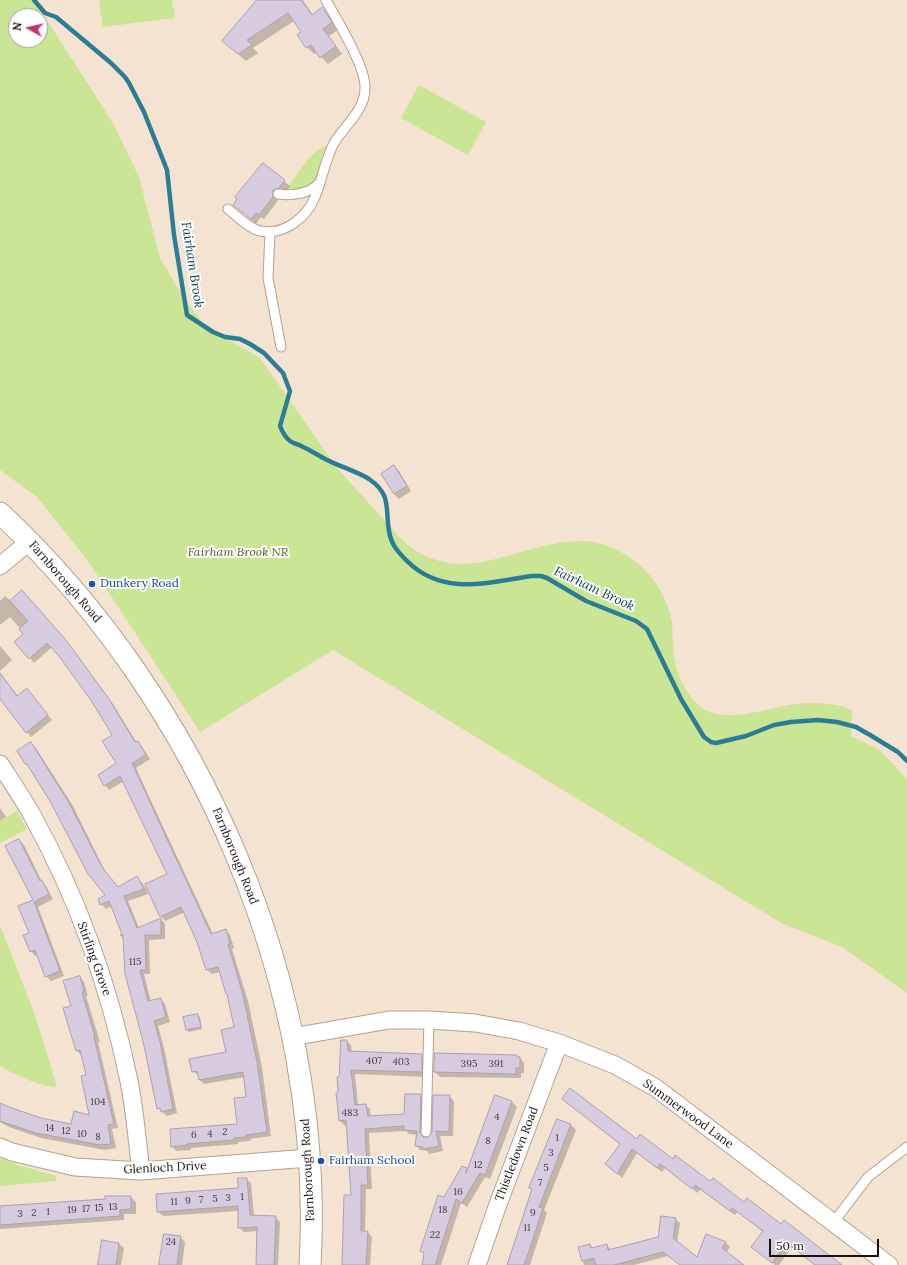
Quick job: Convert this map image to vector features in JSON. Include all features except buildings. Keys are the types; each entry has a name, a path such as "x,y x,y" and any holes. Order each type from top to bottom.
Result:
{"street":[{"name":"Farnborough Road","path":"0,513 30,541 59,572 102,625 133,667 165,715 197,770 248,882 268,941 286,1006 300,1076 311,1190 310,1265"},
{"path":"0,566 30,541"},
{"name":"Stirling Grove","path":"0,764 32,815 57,864 97,962 114,1017 130,1082 141,1171"},
{"name":"Summerwood Lane","path":"292,1037 389,1020 429,1020 476,1023 519,1031 559,1043 615,1064 656,1088 889,1265"},
{"name":"Thistledown Road","path":"477,1265 499,1200 559,1043"},
{"name":"Glenloch Drive","path":"0,1147 12,1152 75,1168 141,1171 309,1158"}],"lane":[{"path":"228,209 253,228 260,231 270,232 284,228 301,218 308,210 314,198 334,144 357,112 363,100 365,88 359,64 326,0"},
{"path":"278,194 288,195 305,192 316,187 320,182"},
{"path":"270,232 268,278 281,347"},
{"path":"426,1132 429,1020"},
{"path":"834,1223 868,1177 907,1147"}],"green space":[{"name":"Fairham Brook NR","path":"0,0 34,0 39,8 8,8 8,48 48,48 48,22 113,123 139,177 160,258 183,297 206,327 260,358 337,468 405,543 424,555 442,562 460,564 478,563 566,542 584,541 602,544 615,549 638,564 657,585 669,609 672,623 674,656 678,672 685,688 695,702 702,708 711,713 722,715 748,714 796,704 810,703 832,704 852,710 851,736 878,749 907,780 907,993 842,947 783,924 333,650 200,732 88,561 37,497 0,470"},
{"path":"99,0 172,0 175,18 103,27"},
{"path":"419,85 486,122 468,155 401,118"},
{"path":"327,146 322,156 316,180 312,184 302,188 286,190 310,158 321,148"},
{"path":"17,811 27,829 0,843 0,821"},
{"path":"0,925 36,1018 57,1087 43,1085 27,1080 0,1066"},
{"path":"0,1158 56,1176 56,1181 0,1186"}],"waterway":[{"name":"Fairham Brook","path":"34,0 45,13 56,17 111,63 125,77 144,112 167,170 174,235 187,315 213,332 225,337 240,339 250,344 264,353 283,373 290,391 280,426 284,434 292,442 364,476 376,485 384,496 386,502 391,540 397,551 407,561 421,572 435,579 450,583 482,584 531,576 541,576 586,601 636,621 647,629 681,699 704,737 711,742 716,743 746,736 774,725 818,720 837,722 856,727 898,752 907,761"}],"place":[{"name":"Dunkery Road","path":"92,584"},
{"name":"Fairham School","path":"321,1161"}]}
